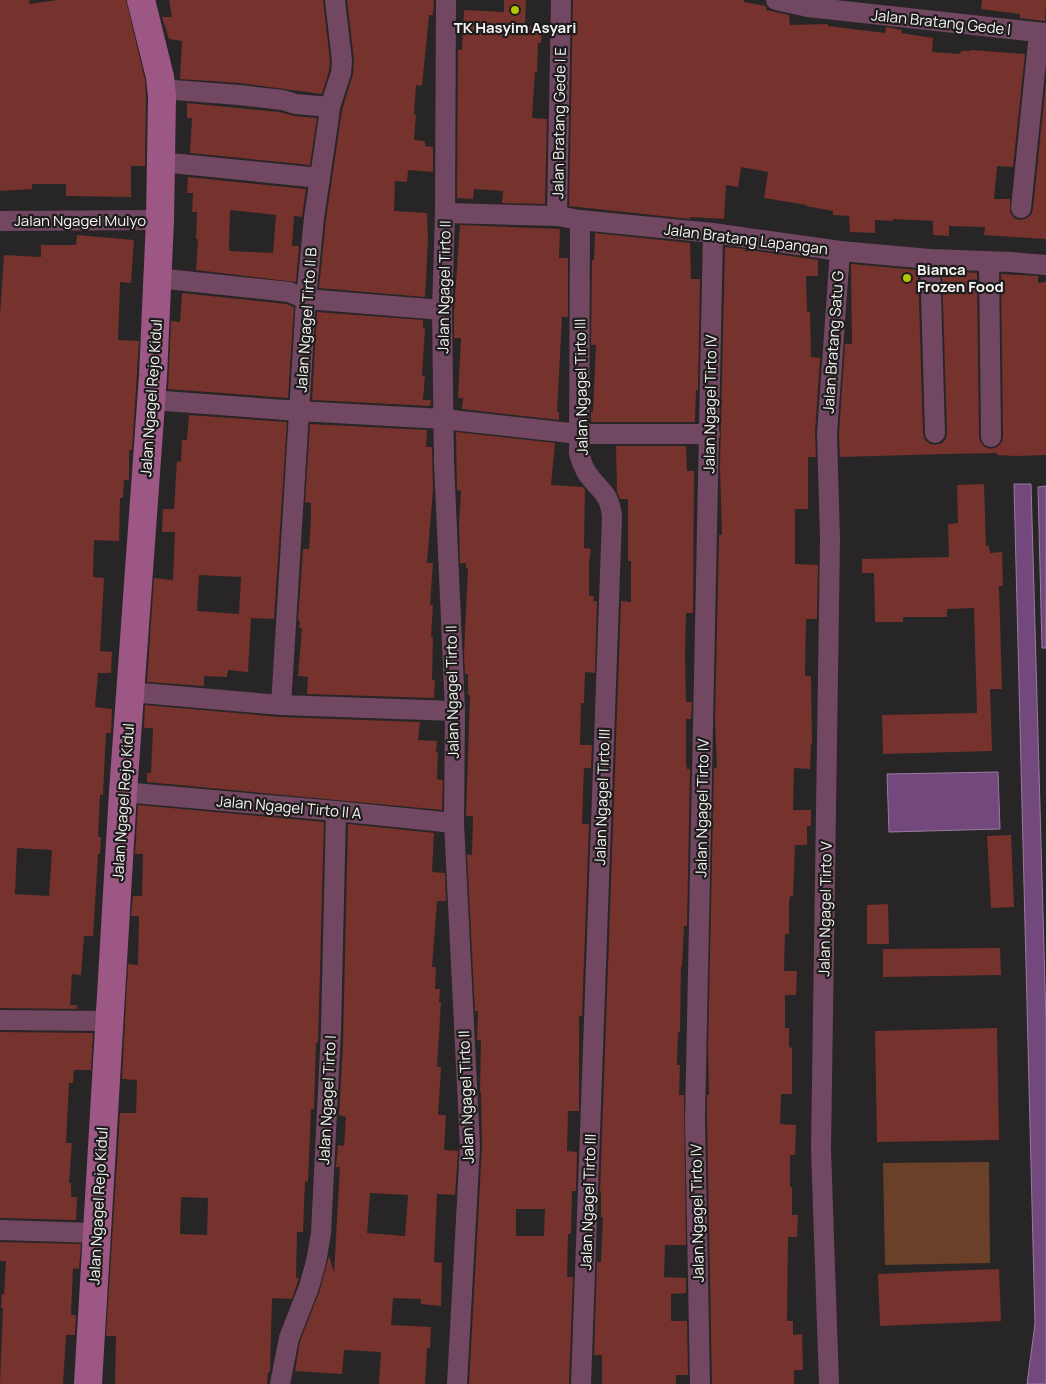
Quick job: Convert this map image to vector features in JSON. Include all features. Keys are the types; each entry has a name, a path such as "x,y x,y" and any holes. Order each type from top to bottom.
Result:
{"main road":[{"name":"Jalan Ngagel Rejo Kidul","path":"88,1384 123,792 158,278 161,90 160,77 141,0"}],"street":[{"name":"Jalan Ngagel Tirto II B","path":"281,705 306,298 314,218 330,106 341,73 342,61 335,0"},
{"name":"Jalan Ngagel Tirto II","path":"446,0 445,213 442,310 443,419 455,712 454,823 470,1146 457,1384"},
{"name":"Jalan Bratang Gede I E","path":"557,216 562,0"},
{"name":"Jalan Bratang Gede I","path":"776,0 808,7 1043,33"},
{"path":"1021,208 1043,33"},
{"path":"161,90 231,94 283,100 295,104 330,106"},
{"path":"161,162 284,176 320,178"},
{"name":"Jalan Bratang Lapangan","path":"445,213 557,216 713,233 840,251 930,259 1046,265"},
{"name":"Jalan Ngagel Mulyo","path":"0,221 160,220"},
{"name":"Jalan Ngagel Tirto III","path":"580,220 579,454 587,473 607,497 611,505 612,517 582,1384"},
{"name":"Jalan Ngagel Tirto IV","path":"700,1384 695,1119 713,233"},
{"name":"Jalan Bratang Satu G","path":"827,434 840,251"},
{"path":"930,259 935,433"},
{"path":"989,262 991,437"},
{"path":"158,278 289,292 306,298 442,310"},
{"path":"151,400 443,419 579,434 710,434"},
{"name":"Jalan Ngagel Tirto V","path":"827,434 830,539 821,1150 829,1384"},
{"path":"130,692 281,705 455,712"},
{"name":"Jalan Ngagel Tirto II A","path":"123,792 454,823"},
{"name":"Jalan Ngagel Tirto I","path":"280,1384 289,1338 309,1287 321,1233 331,1030 336,811"},
{"path":"0,1020 109,1021"},
{"path":"0,1230 96,1233"}],"shaded area":[{"path":"1014,484 1031,484 1046,1022 1046,1384 1027,1384 1035,1324"},
{"path":"1046,486 1046,648 1042,648 1038,487"},
{"path":"998,772 1000,829 889,832 887,774"},
{"path":"989,1162 990,1263 885,1265 883,1163"}],"building":[{"path":"0,0 29,0 30,4 57,0 126,0 145,80 146,98 145,166 131,166 131,197 66,196 66,184 32,184 32,189 0,191"},
{"path":"169,0 323,0 330,61 322,94 240,83 180,79 182,41 169,39 162,17 172,17"},
{"path":"347,0 434,0 433,15 429,15 422,86 416,85 414,114 416,115 414,140 425,141 425,146 433,147 433,172 408,170 407,182 395,181 394,211 427,213 428,239 425,297 319,288 326,219 342,110 353,74 354,60"},
{"path":"504,0 526,0 525,26 542,28 541,43 538,43 532,118 547,119 545,204 502,203 503,191 474,189 473,199 457,198 458,50 462,50 464,10 504,12"},
{"path":"573,0 744,0 744,2 766,6 766,10 789,15 790,25 828,24 828,26 885,33 886,27 902,30 901,33 933,38 932,52 960,54 961,51 971,50 1025,54 1013,167 997,166 994,199 1010,199 1010,212 1014,218 1020,220 1031,215 1046,81 1046,239 984,235 985,227 949,226 949,236 933,235 933,221 893,219 893,221 875,220 875,233 850,232 849,216 833,215 833,211 764,198 768,172 741,167 738,187 726,185 724,219 690,217 690,219 569,206"},
{"path":"982,0 1046,0 1045,21 1020,18 1020,14 981,9"},
{"path":"187,103 280,112 294,116 317,118 310,165 190,153 192,118 187,118"},
{"path":"188,177 306,189 302,217 294,216 292,246 299,246 296,282 196,270 197,212 192,212 193,193 187,193","holes":["230,210 276,215 273,253 229,251"]},
{"path":"460,225 560,229 559,258 568,258 568,317 562,317 557,412 559,412 559,420 462,409 463,398 458,398 461,338 454,338"},
{"path":"595,233 690,243 691,279 700,279 698,390 696,390 695,422 591,422 596,345 591,345 592,260 594,260"},
{"path":"77,235 134,240 131,283 120,282 118,340 139,341 132,450 129,450 129,480 124,480 123,498 120,498 119,541 94,540 93,577 104,578 100,651 112,652 111,673 98,673 95,707 112,709 111,733 106,733 103,795 100,795 98,837 101,837 100,854 98,854 93,936 84,936 81,975 72,974 70,1005 77,1005 77,1009 0,1008 0,316 4,255 41,257 41,245 76,245","holes":["17,848 52,850 49,896 15,894"]},
{"path":"725,247 818,260 818,276 806,276 807,312 810,312 811,357 820,358 815,433 816,457 808,457 808,509 795,509 795,564 818,565 817,619 806,619 805,676 811,676 812,744 810,769 794,768 793,810 811,810 811,826 807,826 807,845 795,845 793,896 790,896 789,904 789,934 785,934 784,971 797,971 796,995 785,995 785,1028 789,1028 789,1047 792,1048 792,1094 781,1094 780,1124 796,1125 795,1155 790,1155 790,1187 792,1187 792,1215 798,1215 797,1237 788,1237 787,1321 793,1321 793,1335 802,1334 803,1370 794,1370 794,1384 712,1384 707,1095 709,1095 708,1046 714,768 717,768 715,720 719,535 722,535 720,465"},
{"path":"851,264 918,270 923,433 925,440 935,445 942,443 947,433 942,271 977,273 979,437 985,447 991,449 997,447 1002,442 1003,437 1001,274 1038,276 1038,283 1046,282 1046,455 1015,456 997,455 997,453 840,457 839,434 845,344 852,344"},
{"path":"182,293 286,304 294,307 288,398 168,389 171,321 180,322"},
{"path":"317,312 423,320 423,328 425,328 422,376 425,376 423,400 431,400 430,406 312,400"},
{"path":"189,415 287,422 274,619 251,618 248,672 228,670 227,677 204,676 204,686 147,682 154,578 173,580 175,532 162,532 163,509 174,509 177,461 181,462 182,440 187,440","holes":["199,575 241,577 239,614 197,611"]},
{"path":"310,424 427,430 426,447 432,447 433,489 427,563 433,563 430,605 433,605 431,637 433,637 432,680 435,680 434,698 307,694 308,677 298,676 302,628 299,628 300,621 298,621 303,549 309,549 311,519 311,503 305,502"},
{"path":"456,432 555,443 551,485 583,487 585,490 584,548 591,549 589,596 594,596 593,601 597,601 595,673 585,672 584,703 581,703 580,745 592,745 591,768 584,768 583,791 582,824 589,824 582,1016 579,1016 579,1111 568,1111 567,1151 577,1152 576,1191 572,1191 571,1234 568,1234 567,1277 573,1277 569,1384 469,1384 482,1147 481,1040 477,1040 478,1011 475,1011 467,854 472,855 473,816 466,816 470,695 468,695 468,674 465,674 464,654 468,568 466,568 466,563 460,563 459,524 461,491 457,490","holes":["516,1209 545,1209 544,1236 516,1236"]},
{"path":"616,446 686,446 687,471 694,471 693,613 686,613 685,655 686,702 692,702 691,719 686,719 686,763 687,769 690,769 687,926 684,926 681,966 680,1032 678,1032 677,1065 680,1065 679,1095 684,1095 686,1245 665,1245 664,1277 686,1278 686,1293 671,1294 671,1321 687,1321 688,1375 676,1375 676,1384 602,1384 602,1355 594,1355 597,1262 601,1262 603,1217 601,1217 600,1192 621,601 631,602 631,561 628,561 628,499 620,499 617,492"},
{"path":"984,484 986,546 989,546 990,553 1002,552 1003,586 999,586 1002,689 990,689 992,751 883,754 882,715 977,713 974,608 947,609 947,617 903,617 903,622 875,622 874,573 862,573 862,559 949,557 948,524 958,523 957,485"},
{"path":"145,705 280,717 420,722 418,740 437,741 437,779 443,780 442,810 147,782 147,773 151,773 153,728 144,728"},
{"path":"138,805 324,822 318,1043 316,1043 314,1109 311,1109 308,1182 305,1181 303,1232 297,1232 296,1278 299,1278 292,1299 272,1298 270,1372 268,1372 267,1384 115,1384 116,1336 106,1336 120,1113 136,1113 137,1080 122,1079 128,964 138,965 139,916 131,916 133,896 142,896 143,854 135,854","holes":["181,1197 208,1198 207,1235 180,1234"]},
{"path":"348,824 434,833 432,872 445,873 446,901 437,901 432,967 436,967 435,989 440,989 439,1002 441,1002 437,1067 441,1067 438,1115 446,1115 444,1150 458,1151 455,1195 437,1194 434,1262 442,1263 441,1306 421,1304 421,1299 393,1298 391,1325 431,1327 430,1348 427,1348 425,1384 379,1384 381,1352 344,1350 342,1374 295,1371 300,1341 320,1290 329,1256 334,1273 340,1167 336,1167 338,1145 344,1146 346,1117 339,1115 343,1044","holes":["370,1193 408,1195 405,1236 367,1233"]},
{"path":"1011,835 1014,907 991,908 987,836"},
{"path":"888,904 889,944 867,944 867,905"},
{"path":"1000,948 1001,975 883,977 883,949"},
{"path":"997,1028 999,1140 877,1142 875,1031"},
{"path":"0,1032 93,1033 91,1070 74,1070 73,1083 69,1083 66,1143 72,1143 69,1183 71,1183 71,1197 77,1197 76,1220 0,1218"},
{"path":"0,1242 81,1244 79,1269 73,1268 71,1315 76,1315 75,1335 66,1335 63,1384 0,1384 3,1308 1,1308 2,1294 4,1295 6,1261 0,1261"},
{"path":"999,1269 1001,1321 880,1326 878,1274"}],"place":[{"name":"TK Hasyim Asyari","path":"515,10"},
{"name":"Bianca Frozen Food","path":"907,278"}]}
